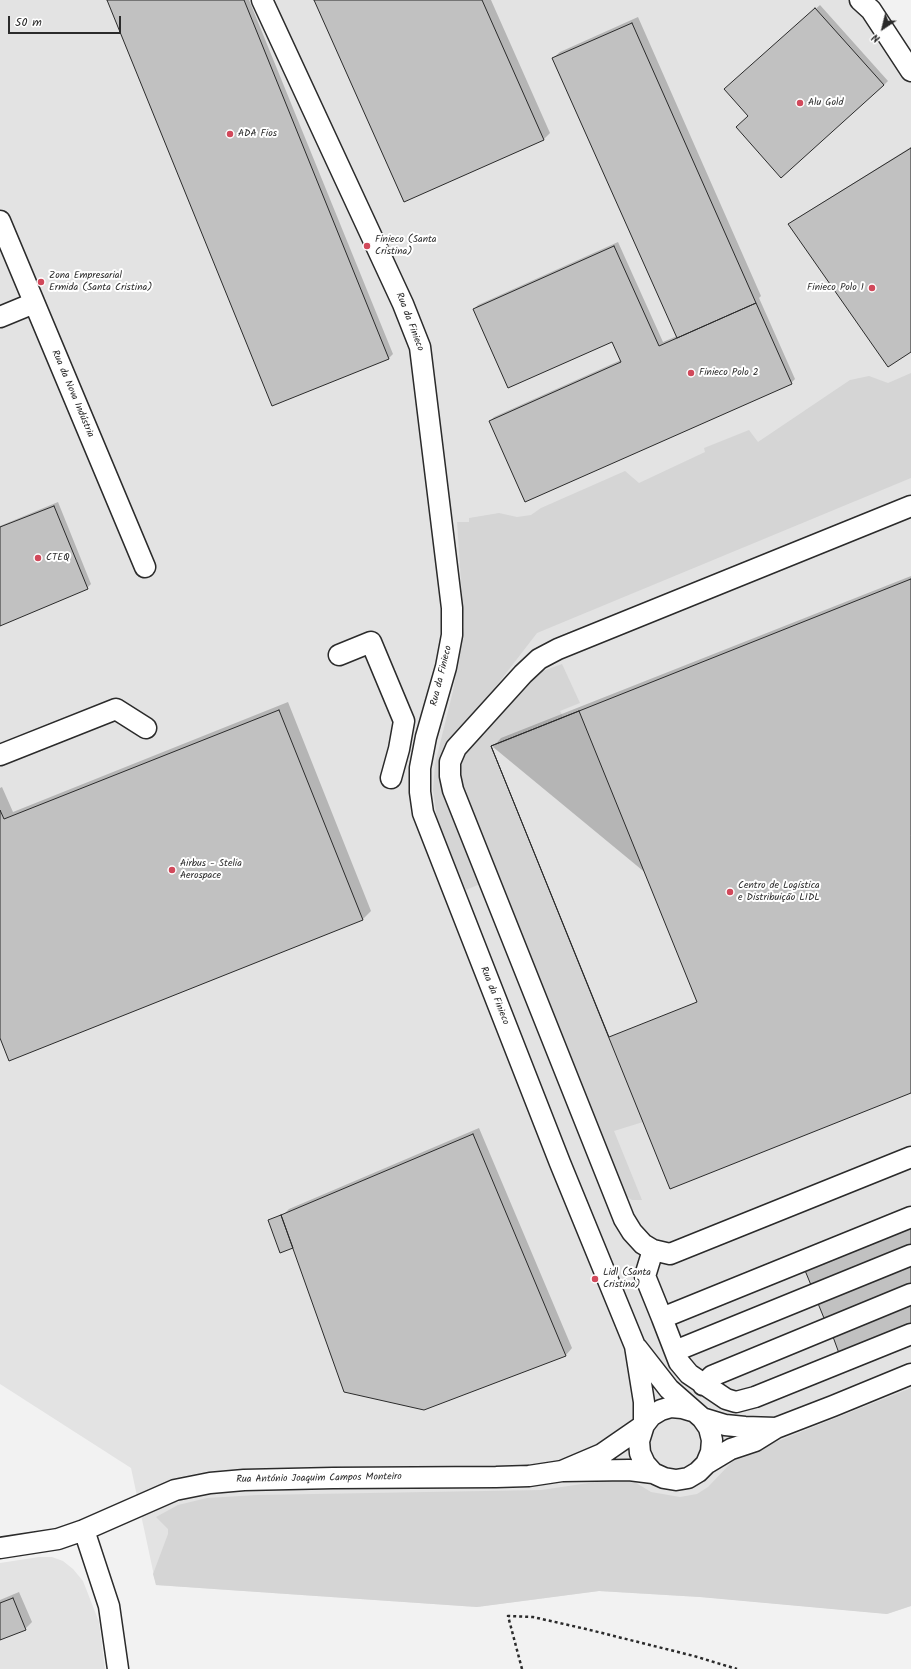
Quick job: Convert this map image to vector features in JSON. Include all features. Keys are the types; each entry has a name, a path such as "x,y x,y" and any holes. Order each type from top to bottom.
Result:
{"street":[{"name":"Rua da Finieco","path":"262,0 403,304 420,347 452,608 452,635 447,661 426,738 420,768 420,792 423,813 560,1163 635,1346"},
{"path":"860,0 871,10 911,71"},
{"name":"Rua da Nova Indústria","path":"0,221 145,566"},
{"path":"0,317 34,303"},
{"path":"911,506 558,648 539,659 523,674 456,748 450,762 450,776 453,790 624,1219 632,1232 643,1244 653,1250 670,1254 911,1157"},
{"path":"339,655 371,642 404,721 399,749 391,778"},
{"path":"0,755 116,709 146,728"},
{"path":"662,1318 911,1217"},
{"path":"653,1250 645,1276 679,1362 688,1374 726,1400 736,1402 746,1401 911,1334"},
{"path":"675,1352 911,1255"},
{"path":"703,1384 712,1376 911,1294"},
{"path":"635,1346 668,1389 709,1428 712,1440 711,1452 706,1464"},
{"path":"635,1346 644,1402 644,1424 639,1441 640,1453 645,1464 653,1473"},
{"path":"562,1471 629,1470 653,1473 664,1478 676,1480 688,1478 698,1472 706,1464 731,1449 755,1441 776,1428 911,1374"},
{"path":"562,1471 602,1454 644,1424 656,1413 671,1407 682,1408 725,1425 776,1428"},
{"name":"Rua António Joaquim Campos Monteiro","path":"0,1548 58,1539 84,1530 175,1490 210,1483 251,1480 529,1476 562,1471"},
{"path":"84,1530 109,1606 118,1669"}],"path":[{"path":"522,1669 508,1616 533,1617 694,1656 736,1669"}],"shaded area":[{"path":"0,0 861,0 911,71 911,1606 887,1614 700,1597 599,1591 477,1607 156,1585 131,1468 0,1384"},
{"path":"911,373 911,478 537,633 443,755 441,785 480,884 466,890 437,819 433,790 435,764 453,691 464,627 457,522 469,522 469,518 499,513 517,517 531,515 541,508 625,471 639,483 705,452 704,448 749,430 758,442 850,380 869,376 888,383"},
{"path":"562,664 580,703 560,711 564,718 492,747 643,1122 614,1131 642,1200 632,1200 626,1196 620,1188 459,788 458,763 461,753 537,673"},
{"path":"911,1388 911,1606 887,1614 700,1597 599,1591 477,1607 156,1585 153,1574 168,1534 168,1529 156,1517 178,1505 207,1498 257,1495 541,1490 616,1479 633,1481 651,1492 680,1497 697,1494 708,1487 738,1457"},
{"path":"39,1557 52,1557 63,1561 73,1569 83,1581 99,1622 105,1669 0,1669 0,1563"}],"building":[{"name":"ADA Fios","path":"107,0 244,0 389,359 272,406"},
{"path":"314,0 482,0 544,140 404,202"},
{"name":"Alu Gold","path":"815,8 884,85 781,178 736,127 748,116 724,89"},
{"path":"632,23 756,303 677,338 552,58"},
{"name":"Finieco Polo 1","path":"911,148 911,352 888,367 788,224"},
{"name":"Finieco Polo 2","path":"614,246 659,346 756,303 792,384 525,502 489,421 621,362 612,342 508,388 473,309"},
{"name":"CTEQ","path":"54,506 88,589 0,626 0,527"},
{"name":"Centro de Logística e Distribuição LIDL","path":"911,579 911,1093 670,1189 491,746"},
{"name":"Airbus - Stelia Aerospace","path":"279,710 363,920 9,1061 0,1038 0,810 4,819"},
{"path":"579,711 697,1002 609,1037 491,746"},
{"path":"473,1134 566,1356 424,1410 344,1392 281,1215"},
{"path":"281,1215 293,1248 280,1253 268,1220"},
{"path":"911,1225 911,1250 813,1290 804,1268"},
{"path":"911,1263 911,1288 826,1323 817,1301"},
{"path":"911,1302 911,1327 840,1356 832,1334"},
{"path":"13,1598 26,1630 0,1640 0,1603"}],"place":[{"name":"Alu Gold","path":"800,103"},
{"name":"ADA Fios","path":"230,134"},
{"name":"Finieco (Santa Cristina)","path":"367,246"},
{"name":"Zona Empresarial Ermida (Santa Cristina)","path":"41,282"},
{"name":"Finieco Polo 1","path":"872,288"},
{"name":"Finieco Polo 2","path":"691,373"},
{"name":"CTEQ","path":"38,558"},
{"name":"Airbus - Stelia Aerospace","path":"172,870"},
{"name":"Centro de Logística e Distribuição LIDL","path":"730,892"},
{"name":"Lidl (Santa Cristina)","path":"595,1279"}]}
